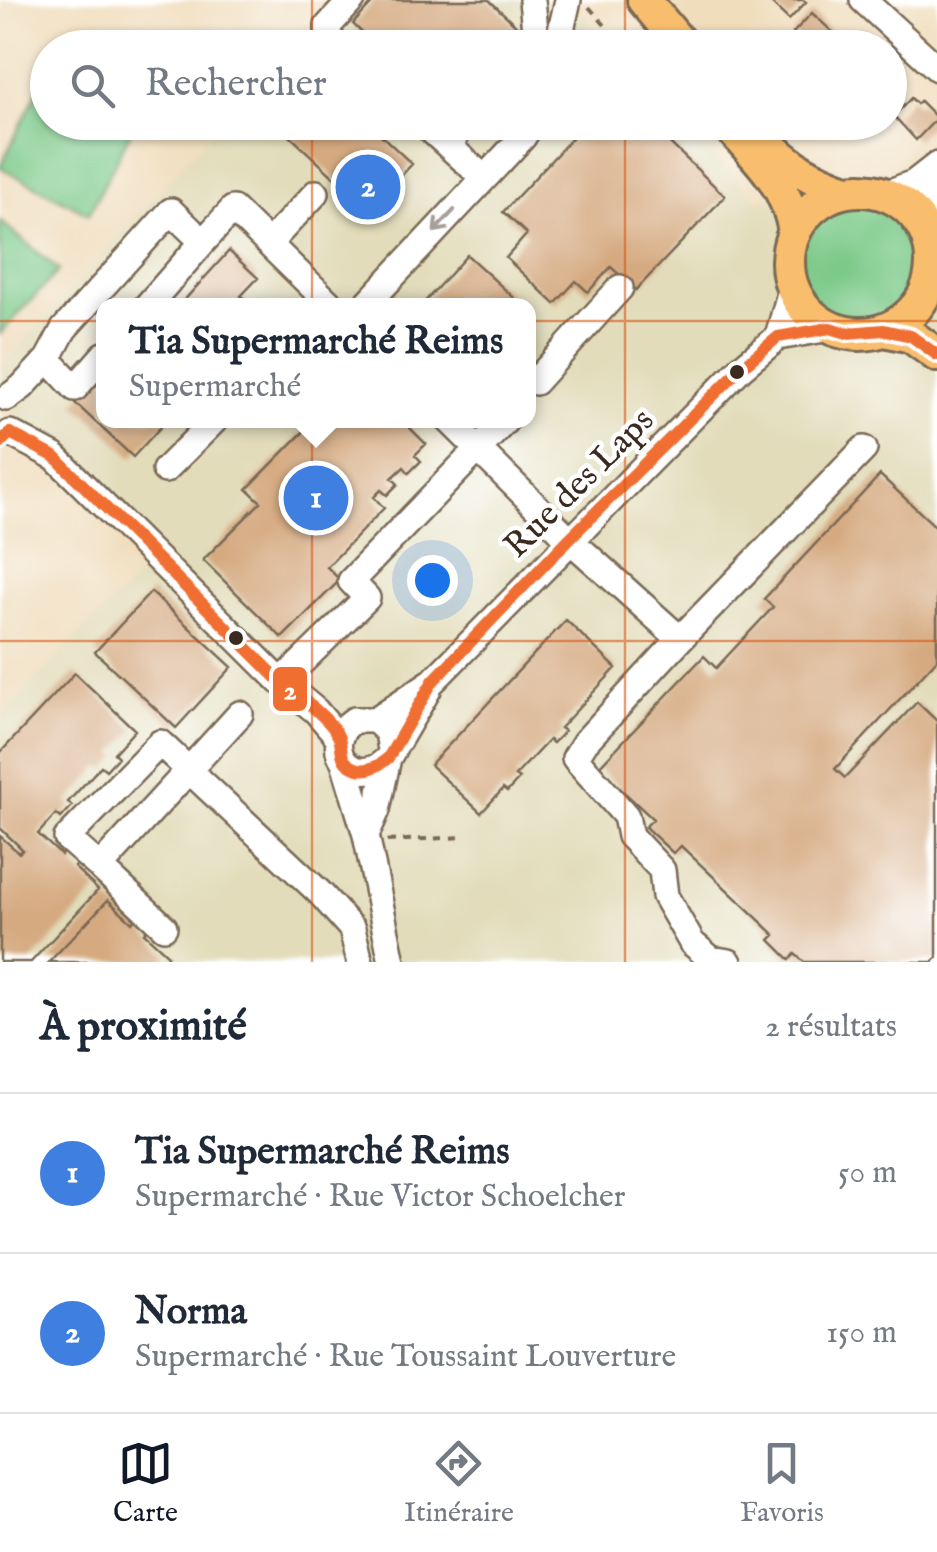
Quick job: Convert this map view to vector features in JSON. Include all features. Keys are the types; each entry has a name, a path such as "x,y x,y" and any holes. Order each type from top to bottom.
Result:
{"main road":[{"path":"618,0 642,30"},
{"path":"644,0 669,30"},
{"path":"741,140 781,186 790,205 794,231"},
{"path":"765,140 780,157 818,181 847,191"},
{"path":"884,330 910,314 933,291 930,236 914,214 884,194 847,191 826,198 807,212 794,231 789,249 792,286 800,303 830,328 847,333 884,330 911,336 937,355"}],"street":[{"path":"328,30 352,0"},
{"path":"532,0 535,30"},
{"path":"561,30 568,0"},
{"path":"864,0 896,30"},
{"path":"907,40 937,68"},
{"path":"443,140 484,178"},
{"path":"448,144 452,140"},
{"path":"372,298 519,140"},
{"path":"884,194 914,183 937,167"},
{"path":"930,236 931,187 937,167"},
{"path":"269,243 316,193"},
{"path":"154,298 233,209 325,298"},
{"path":"203,242 172,212 64,329 48,359 22,388 4,395 14,411 5,438 55,458 281,682 316,711 353,735 388,732 390,754 380,767 368,772 355,770 353,735"},
{"path":"792,286 778,337 830,328"},
{"path":"536,381 620,288"},
{"name":"Rue des Laps","path":"392,962 367,839 353,735 432,681 569,539 778,337"},
{"path":"48,359 75,388 96,364"},
{"path":"165,470 207,428"},
{"path":"457,428 569,539 680,639"},
{"path":"281,682 367,598 351,582 499,428"},
{"path":"729,962 711,959 692,943 665,896 662,870 630,836 626,816 575,758 585,742 680,639 864,449"},
{"name":"Rue des Laps","path":"367,839 390,754 432,681"},
{"path":"100,868 240,714"},
{"path":"164,927 67,838 160,743 342,917 352,929 360,962"},
{"path":"674,962 692,943"}],"path":[{"path":"583,0 609,30"},
{"path":"367,839 464,837"}],"shaded area":[{"path":"332,0 568,0 596,30 305,30"},
{"path":"205,140 699,140 758,201 937,184 937,962 0,962 0,719 62,651 158,558 10,433 14,411 0,392 0,369"}],"green space":[{"path":"30,106 30,140 126,140 89,214 0,167"},
{"path":"858,206 880,211 899,223 911,242 916,264 911,286 899,305 880,317 858,322 836,317 817,305 805,286 800,264 805,242 817,223 836,211"},
{"path":"0,221 59,270 0,334"}],"building":[{"path":"375,0 489,0 519,28 359,30 353,24"},
{"path":"770,2 806,2 789,20"},
{"path":"812,13 830,30 796,30"},
{"path":"911,98 917,104 920,101 937,118 916,140 907,130 907,102"},
{"path":"294,140 386,140 412,164 369,210"},
{"path":"570,140 667,140 725,196 636,290 611,267 588,292 576,281 555,304 506,258 527,234 503,212"},
{"path":"229,251 258,278 243,298 186,298"},
{"path":"467,255 514,298 428,298"},
{"path":"96,381 96,423 75,403"},
{"path":"102,428 160,428 133,457"},
{"path":"307,428 410,428 426,444 415,455 421,461 409,473 404,467 392,478 398,484 387,495 381,490 374,497 384,508 327,567 340,580 282,638 203,560 261,502 247,489"},
{"path":"880,475 937,528 937,659 835,769 845,778 917,702 937,721 937,958 933,962 804,962 795,954 790,960 770,940 775,935 681,846 673,853 645,827 653,819 598,768 704,656 716,668 773,607 764,599"},
{"path":"151,592 232,667 176,728 95,652"},
{"path":"566,620 616,668 560,728 564,731 559,737 553,743 549,740 515,776 519,779 507,792 503,789 481,813 430,765"},
{"path":"75,673 135,730 114,753 118,757 106,770 101,766 68,802 72,806 61,818 56,814 38,834 61,855 66,849 79,862 74,867 98,890 31,962 0,962 0,836 19,853 23,850 0,828 0,753"},
{"path":"108,900 132,922 137,916 149,927 144,933 168,955 162,962 49,962"}],"transit line":[{"name":"2","path":"0,443 10,433 55,457 281,682 329,723 347,763 366,769 388,758 433,681 569,539 741,368 778,337 830,328 847,333 884,330 911,336 937,355"}],"place":[{"name":"Norma","path":"368,187"},
{"name":"Tia Supermarché Reims","path":"316,498"}]}
